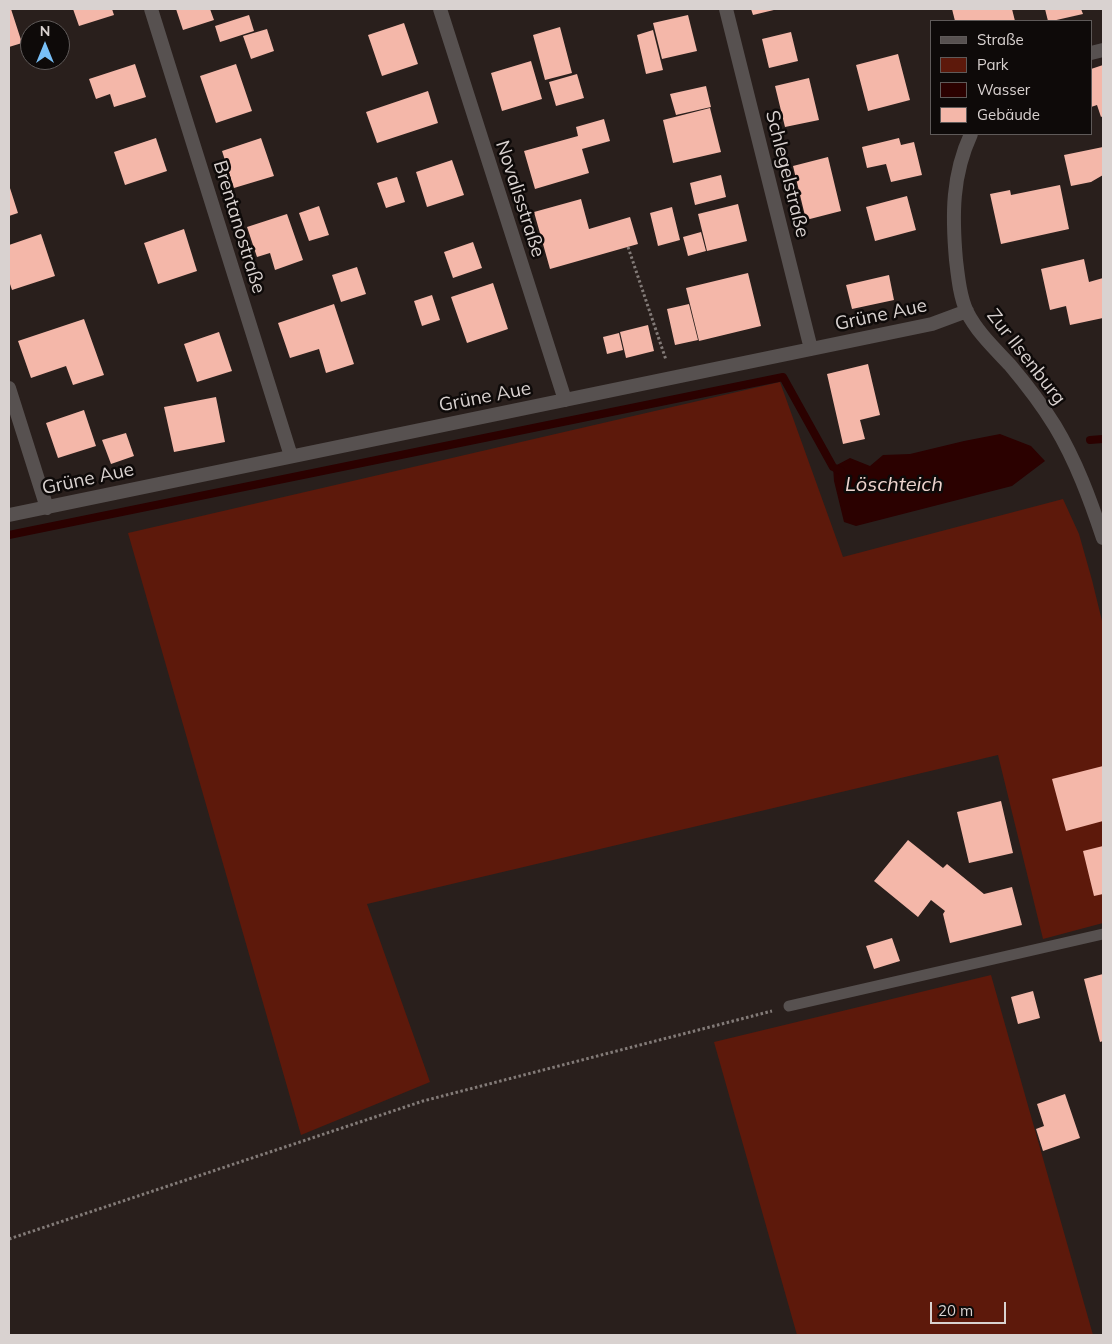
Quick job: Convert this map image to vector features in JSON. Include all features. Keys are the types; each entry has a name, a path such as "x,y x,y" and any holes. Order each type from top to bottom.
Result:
{"street":[{"name":"Brentanostraße","path":"151,9 291,456"},
{"name":"Novalisstraße","path":"440,9 565,400"},
{"name":"Schlegelstraße","path":"726,9 811,349"},
{"name":"Zur Ilsenburg","path":"971,135 965,148 956,183 953,229 958,281 967,312 979,330 1023,381 1054,426 1074,463 1092,505 1103,538"},
{"name":"Grüne Aue","path":"9,515 932,324 967,312"},
{"path":"9,388 47,508"}],"lane":[{"path":"789,1006 1103,934"}],"path":[{"path":"628,247 672,378"},
{"path":"9,1239 423,1101 789,1006"}],"green space":[{"path":"780,382 843,557 1063,499 1079,534 1103,625 1103,923 1043,939 998,755 367,904 430,1082 301,1135 128,533"},
{"path":"991,975 1093,1335 797,1335 714,1042"}],"water":[{"name":"Löschteich","path":"1000,434 1031,446 1045,461 1012,486 856,526 844,522 834,481 833,467 850,458 870,466 883,455 910,454"}],"building":[{"path":"9,9 11,9 20,37 20,44 9,47"},
{"path":"73,9 112,9 114,15 79,26"},
{"path":"176,9 210,9 214,20 183,30"},
{"path":"751,9 778,9 753,15"},
{"path":"952,9 1012,9 1015,20 955,20"},
{"path":"1045,9 1081,9 1083,14 1056,20 1048,20"},
{"path":"249,15 254,31 220,42 215,26"},
{"path":"688,15 697,51 662,59 653,23"},
{"path":"404,23 418,64 382,76 368,35"},
{"path":"560,27 572,73 545,80 533,35"},
{"path":"267,29 274,51 251,59 243,36"},
{"path":"653,30 663,70 646,74 637,35"},
{"path":"791,32 798,61 769,68 762,39"},
{"path":"898,54 910,100 868,111 856,65"},
{"path":"531,61 542,99 502,111 491,73"},
{"path":"135,64 146,97 114,107 110,94 96,99 89,79"},
{"path":"236,64 252,111 216,123 200,76"},
{"path":"1103,65 1103,116 1101,117 1097,105 1092,107 1092,69"},
{"path":"577,74 584,98 556,106 549,82"},
{"path":"809,78 819,120 785,127 775,86"},
{"path":"706,86 711,107 676,115 670,94"},
{"path":"428,91 438,123 377,143 366,112"},
{"path":"710,108 721,152 673,163 663,120"},
{"path":"604,119 610,141 582,149 589,173 535,189 524,151 578,136 576,127"},
{"path":"156,138 167,171 125,185 114,152"},
{"path":"261,138 274,176 234,188 222,151"},
{"path":"899,138 901,145 914,142 922,175 891,182 886,164 867,168 862,147"},
{"path":"1103,147 1103,175 1091,182 1071,186 1064,155"},
{"path":"828,157 841,211 806,220 793,166"},
{"path":"452,160 464,195 427,207 416,172"},
{"path":"721,175 726,197 695,205 690,183"},
{"path":"397,177 405,202 386,208 377,183"},
{"path":"9,185 18,213 9,216"},
{"path":"1060,185 1069,229 1001,244 990,194 1010,190 1011,195"},
{"path":"907,196 916,230 875,241 866,207"},
{"path":"581,199 589,229 630,217 638,244 550,269 534,212"},
{"path":"738,204 747,241 707,251 698,214"},
{"path":"319,206 329,235 309,241 299,213"},
{"path":"672,207 680,240 658,246 650,213"},
{"path":"287,214 303,260 275,270 270,253 257,257 247,227"},
{"path":"184,229 197,271 158,284 144,243"},
{"path":"701,232 706,251 688,256 683,237"},
{"path":"41,234 55,276 12,290 9,281 9,245"},
{"path":"473,242 482,268 453,278 444,252"},
{"path":"1084,259 1089,282 1103,278 1103,318 1070,325 1066,306 1050,310 1041,269"},
{"path":"357,267 366,294 341,302 332,275"},
{"path":"748,273 761,326 699,341 686,288"},
{"path":"889,275 894,300 852,309 846,285"},
{"path":"493,283 508,329 467,343 451,297"},
{"path":"432,295 440,320 422,326 414,301"},
{"path":"334,304 354,364 326,373 319,349 290,358 278,323"},
{"path":"689,304 698,340 675,345 667,309"},
{"path":"84,319 104,375 73,385 66,366 31,378 18,341"},
{"path":"648,325 654,351 626,358 620,332"},
{"path":"219,332 232,371 197,382 184,344"},
{"path":"619,333 623,350 607,354 603,337"},
{"path":"868,364 880,415 860,420 865,439 843,444 827,374"},
{"path":"216,397 225,442 174,452 164,407"},
{"path":"84,410 96,446 58,458 46,423"},
{"path":"126,433 134,456 111,464 102,440"},
{"path":"1103,766 1103,821 1066,831 1052,779"},
{"path":"1001,801 1013,853 969,863 957,812"},
{"path":"908,840 943,868 947,864 984,894 1012,887 1022,925 950,943 943,914 945,911 931,900 918,917 874,881"},
{"path":"1103,846 1103,894 1094,896 1083,851"},
{"path":"892,938 900,961 874,969 866,946"},
{"path":"1103,974 1103,1041 1100,1042 1084,979"},
{"path":"1033,991 1040,1018 1018,1024 1011,997"},
{"path":"1065,1094 1080,1138 1043,1151 1036,1129 1044,1126 1037,1104"}],"waterway":[{"path":"9,535 783,377 833,467 841,471"},
{"path":"1090,440 1103,439"}]}
